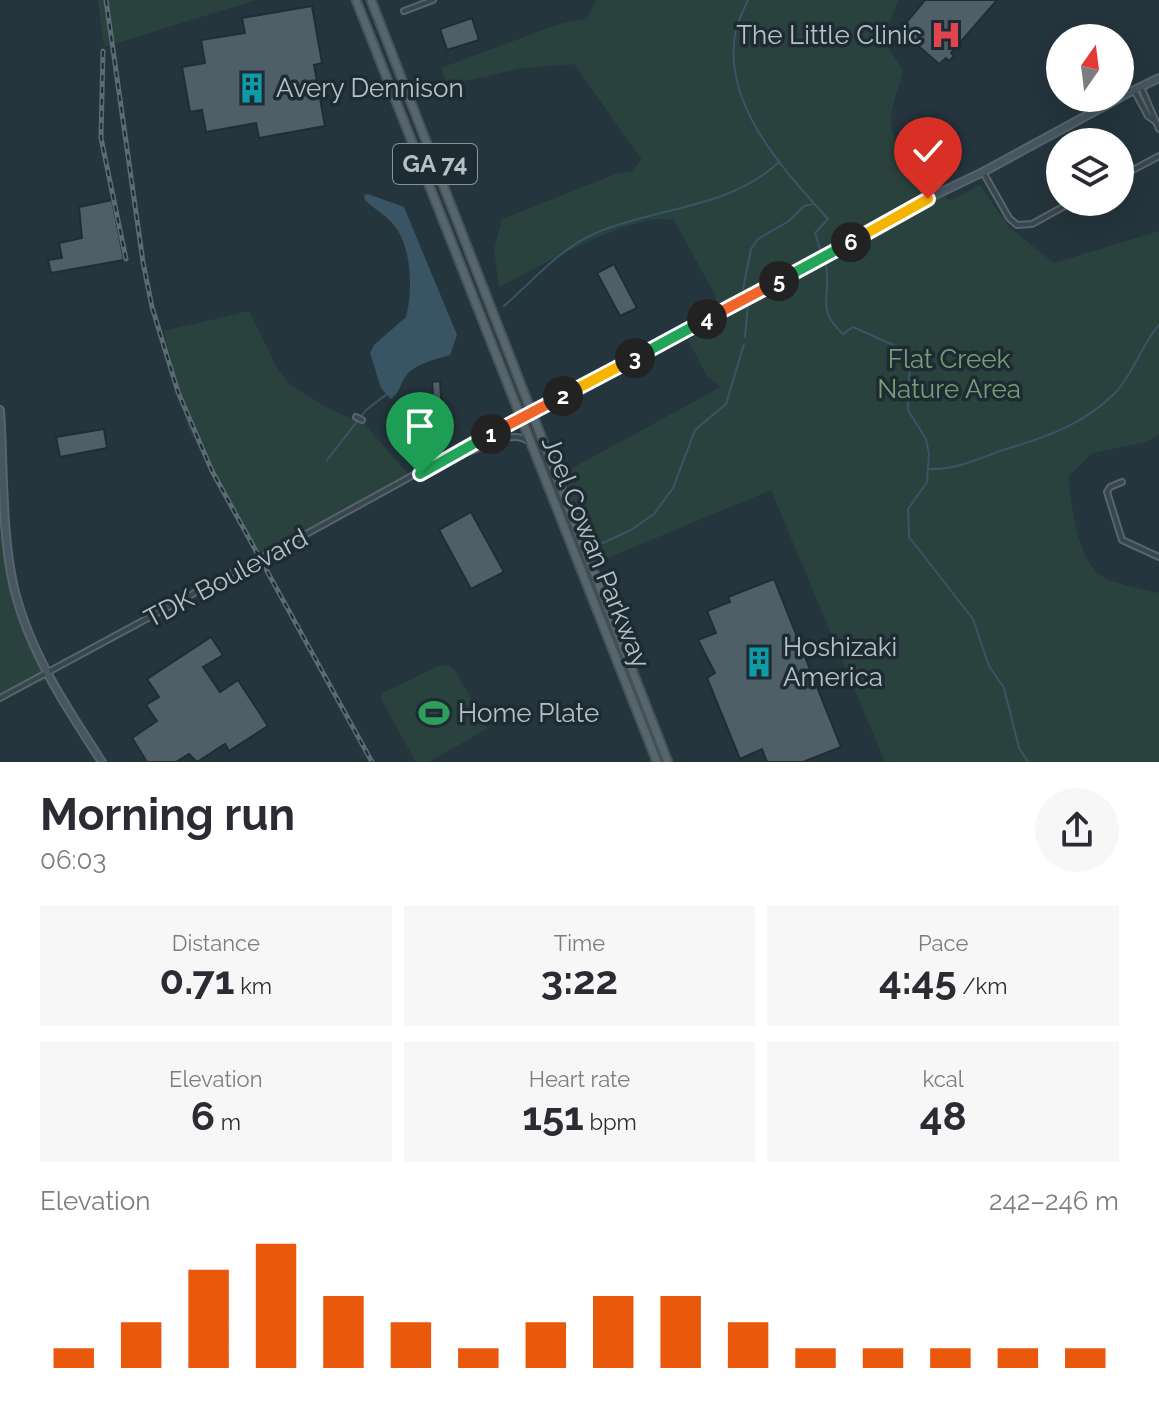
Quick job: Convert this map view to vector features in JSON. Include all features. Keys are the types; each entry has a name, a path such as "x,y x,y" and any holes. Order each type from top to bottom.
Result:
{"main road":[{"name":"Joel Cowan Parkway","path":"356,0 657,762"},
{"name":"Joel Cowan Parkway","path":"371,0 668,762"}],"street":[{"path":"404,11 433,0"},
{"path":"1134,90 1159,78"},
{"path":"1137,89 1159,129"},
{"path":"521,416 1093,112"},
{"path":"1134,169 1159,156"},
{"path":"983,172 1009,218 1017,225 1032,224 1047,216"},
{"path":"0,410 14,585 36,651 102,762"},
{"name":"TDK Boulevard","path":"0,698 521,416"},
{"path":"356,417 362,420"},
{"name":"TDK Boulevard","path":"450,457 471,454 509,436 517,435 532,444"},
{"path":"1122,482 1110,487 1107,492 1122,540 1159,557"}],"green space":[{"path":"98,0 256,0 104,47"},
{"name":"Flat Creek Nature Area","path":"596,0 898,0 883,39 903,71 893,106 891,127 907,157 942,195 950,201 980,185 1008,226 1054,263 1159,231 1159,435 1146,442 1092,453 1068,477 1078,535 1090,563 1109,580 1159,593 1159,762 885,762 771,490 617,554 587,570 552,479 721,387 707,376 688,340 722,318 714,293 674,220 656,219 611,232 499,287 494,250 502,219 616,174 632,171 642,160 574,64 523,68 448,85 441,68 562,23 587,19"},
{"path":"249,311 278,370 291,385 326,407 365,425 410,476 259,559 188,428 164,331"},
{"path":"0,441 9,498 15,592 53,678 0,694"},
{"name":"Home Plate","path":"447,665 454,669 488,728 429,762 416,762 381,699 383,693 438,666"}],"water":[{"path":"364,195 404,207 457,335 450,355 414,368 391,399 381,388 370,353 374,345 406,317 410,295 408,257 400,234 391,221 365,200"}],"building":[{"path":"925,0 997,0 951,53 954,56 939,64 900,30"},
{"name":"Avery Dennison","path":"312,6 322,63 314,65 325,126 259,138 256,123 206,132 202,110 190,112 182,67 205,63 201,40 245,33 242,18"},
{"path":"472,18 479,40 447,50 440,29"},
{"path":"933,138 944,153 945,162 927,172 917,154 921,151 918,147"},
{"path":"112,200 124,260 51,273 48,260 62,258 59,243 82,238 79,207"},
{"path":"614,264 637,308 620,316 597,273"},
{"path":"440,381 443,428 436,428 435,415 428,413 427,399 433,395 432,382"},
{"path":"104,429 107,448 60,457 56,437"},
{"path":"471,512 504,572 471,589 439,530"},
{"name":"Hoshizaki America","path":"774,579 841,747 803,762 767,762 762,749 740,759 707,678 715,673 698,640 716,633 707,611 730,602 728,597"},
{"path":"211,637 223,655 203,667 220,692 238,680 268,726 229,751 225,744 197,762 189,754 176,762 147,762 132,738 157,721 146,705 159,697 147,679"}],"waterway":[{"path":"748,0 736,29 734,56 737,83 746,109 775,157 828,219 815,233 820,249"},
{"path":"504,306 559,256 583,239 619,224 738,189 779,162"},
{"path":"743,289 751,249 758,239 789,221 804,206 813,204"},
{"path":"825,260 826,308 834,325 843,334 853,327 900,348 910,360 908,410 926,439 929,454 927,482 908,509 909,537 973,619 989,666 1004,688 1019,748 1028,762"},
{"path":"745,337 748,303"},
{"path":"928,469 959,465 1036,440 1091,413 1122,385 1159,325"},
{"path":"594,547 631,530 654,514 673,488 695,430 726,404 744,344"},
{"path":"327,460 366,410 387,394"}],"railway":[{"path":"106,0 143,262 152,307 178,392 212,471 372,762"},
{"path":"103,51 101,138 126,259"}],"place":[{"name":"The Little Clinic","path":"946,35"},
{"name":"Avery Dennison","path":"252,88"},
{"name":"Hoshizaki America","path":"759,662"},
{"name":"Home Plate","path":"434,713"}],"route":[{"path":"420,474 521,416 550,404 928,199"}]}
